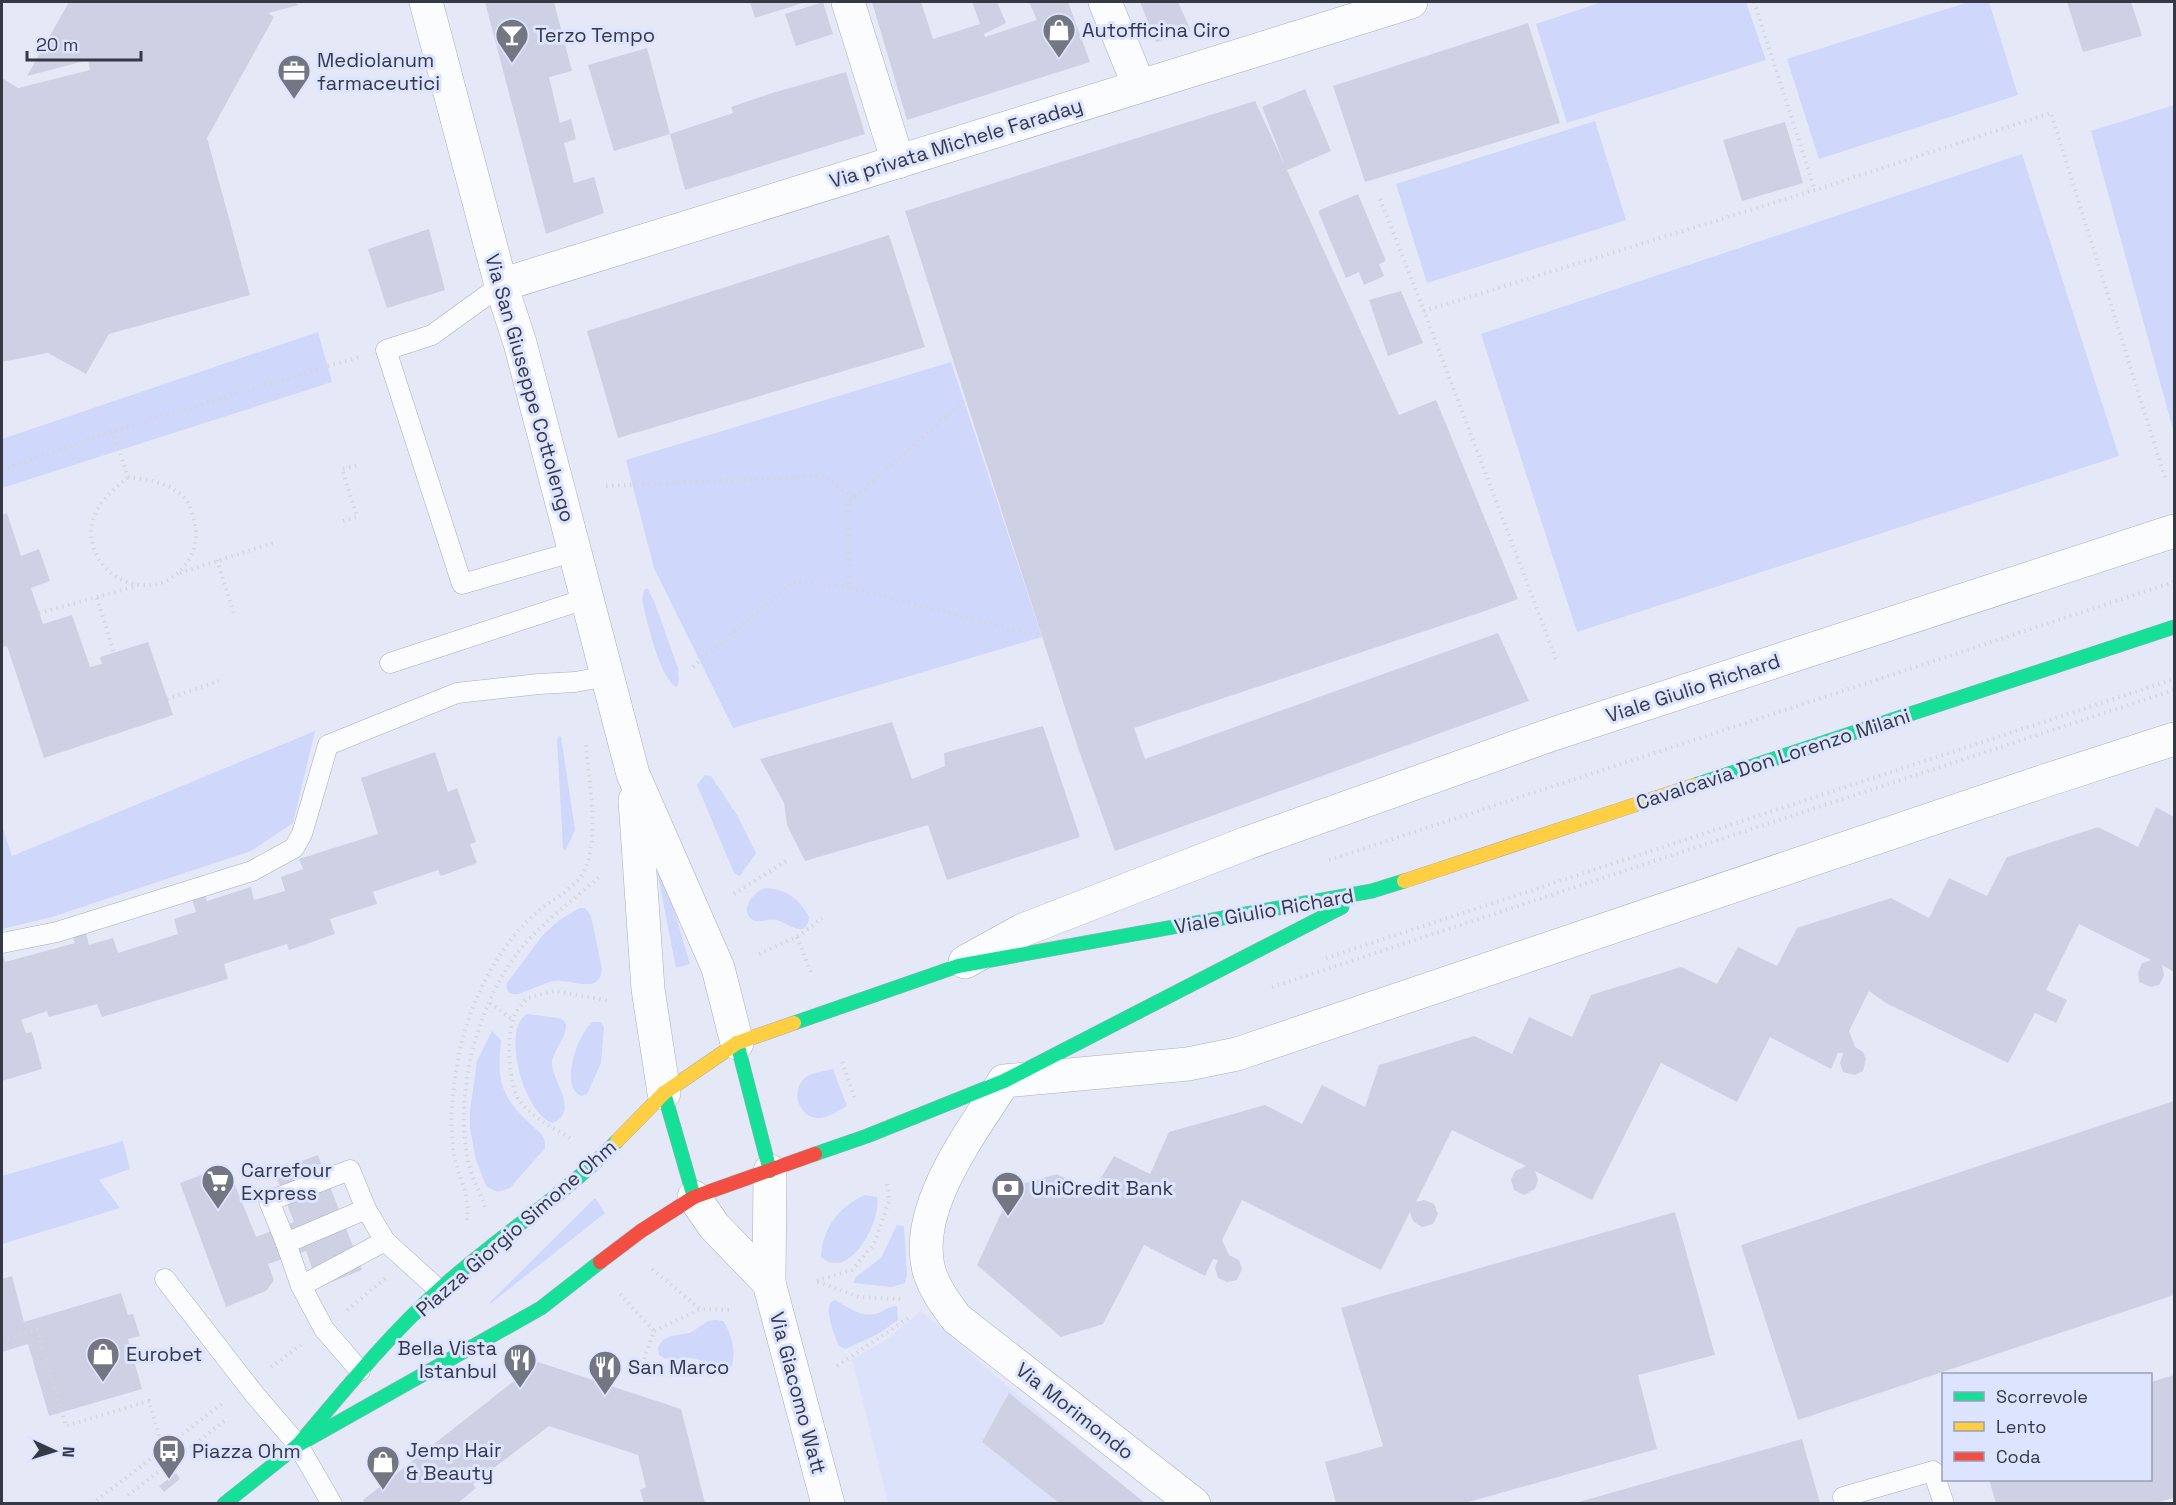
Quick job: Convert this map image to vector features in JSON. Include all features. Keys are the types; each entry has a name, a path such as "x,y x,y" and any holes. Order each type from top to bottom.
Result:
{"main road":[{"name":"Cavalcavia Don Lorenzo Milani","path":"1372,891 2175,627"},
{"name":"Viale Giulio Richard","path":"958,966 1372,891"},
{"name":"Viale Giulio Richard","path":"1004,1082 1372,891"},
{"name":"Piazza Giorgio Simone Ohm","path":"298,1445 360,1371 439,1290 593,1166 664,1093 737,1043 958,966"},
{"path":"737,1043 770,1171"},
{"path":"224,1503 298,1445 541,1308 641,1231 694,1197 867,1136 1004,1082"},
{"path":"664,1093 694,1197"}],"street":[{"name":"Via San Giuseppe Cottolengo","path":"426,2 501,285 520,343 576,551 633,774"},
{"path":"848,2 898,162"},
{"path":"1105,2 1139,86"},
{"name":"Via privata Michele Faraday","path":"501,285 1139,86 1364,8 1411,2"},
{"name":"Viale Giulio Richard","path":"958,966 1023,930 1247,843 1498,753 2175,531"},
{"path":"1004,1082 1188,1064 1237,1054 2044,781 2175,739"},
{"path":"633,774 718,968 737,1043"},
{"path":"633,774 648,989 664,1093"},
{"name":"Via Morimondo","path":"1004,1082 959,1152 941,1186 932,1210 927,1246 930,1273 941,1298 956,1318 1194,1503"},
{"path":"769,1283 770,1171"},
{"path":"694,1197 714,1226 769,1283"},
{"name":"Via Giacomo Watt","path":"769,1283 828,1503"}],"lane":[{"path":"501,285 432,335 386,350 462,584 576,551"},
{"path":"390,663 588,598"},
{"path":"2,943 57,932 252,871 294,848 302,834 328,744 457,693 575,682 608,676"},
{"path":"360,1371 324,1329 301,1286 269,1201 350,1170 366,1209 385,1242 439,1290"},
{"path":"286,1243 366,1209"},
{"path":"301,1286 385,1242"},
{"path":"165,1279 298,1445 332,1503"},
{"path":"1843,1497 1933,1471 1944,1503"}],"path":[{"path":"1754,2 1815,190"},
{"path":"1424,311 1815,190 2051,113 2166,481"},
{"path":"1380,199 1556,659"},
{"path":"2,470 113,431 386,350"},
{"path":"849,587 848,503 964,401"},
{"path":"113,431 128,477"},
{"path":"343,521 357,517 342,469 359,465"},
{"path":"606,486 822,476 854,497"},
{"path":"138,586 115,578 98,561 91,538 95,514 108,494 128,477 153,480 175,489 191,507 197,530 195,546 193,554 179,573"},
{"path":"39,613 138,586 160,584 179,573 273,543"},
{"path":"217,560 234,614"},
{"path":"693,667 792,582 849,587 1042,637"},
{"path":"1320,863 2175,582"},
{"path":"97,598 114,653"},
{"path":"1326,958 2175,679"},
{"path":"166,699 219,681"},
{"path":"466,1225 469,1210 454,1153 452,1115 463,1040 474,1005 491,969 512,939 535,913 577,882 590,854 593,839 583,710 575,682"},
{"path":"1272,987 2175,690"},
{"path":"734,894 786,861"},
{"path":"488,1217 471,1170 466,1141 464,1104 469,1065 482,1019 516,954 599,877"},
{"path":"759,954 797,937 822,918"},
{"path":"797,937 812,975"},
{"path":"574,1140 538,1120 520,1101 511,1076 509,1040 513,1020 527,998 555,991 610,1000"},
{"path":"490,1003 513,1020"},
{"path":"842,1062 857,1105"},
{"path":"887,1184 889,1201 874,1244 852,1270 815,1281 859,1297 910,1299"},
{"path":"92,1503 247,1384 324,1329 406,1262"},
{"path":"648,1265 700,1309"},
{"path":"616,1290 654,1331"},
{"path":"644,1359 654,1331 700,1309 732,1310"},
{"path":"837,1366 914,1314"},
{"path":"2,1340 37,1330 66,1426 149,1401 163,1449 173,1461"},
{"path":"128,1495 226,1420"}],"shaded area":[{"path":"1602,2 1746,2 1766,60 1567,123 1536,24"},
{"path":"1969,2 1989,2 2018,95 1819,159 1787,59"},
{"path":"2174,105 2174,433 2091,131"},
{"path":"1595,121 1626,220 1427,283 1396,184"},
{"path":"2022,154 2119,456 1577,632 1481,334"},
{"path":"318,332 332,382 2,488 2,439"},
{"path":"951,362 1042,637 733,728 654,568 626,460"},
{"path":"647,588 654,601 678,668 677,687 665,673 655,648 642,600 644,590"},
{"path":"315,731 293,823 251,851 52,917 2,929 2,826 12,856"},
{"path":"559,736 561,737 575,830 565,851 557,740"},
{"path":"705,775 711,776 737,815 756,853 740,876 734,873 697,785"},
{"path":"656,849 690,964 676,968 653,850"},
{"path":"766,888 780,890 797,900 809,917 805,928 796,928 773,920 755,921 749,916 747,906 749,901"},
{"path":"579,908 585,908 591,916 602,969 596,982 584,984 554,981 518,994 508,992 507,983 543,935 557,922"},
{"path":"527,1014 558,1018 566,1025 552,1063 565,1103 564,1111 561,1117 553,1123 543,1117 533,1105 519,1072 516,1037 519,1023"},
{"path":"593,1022 600,1022 604,1026 601,1063 587,1094 582,1096 575,1091 571,1083 571,1072 577,1048 587,1028"},
{"path":"492,1031 501,1040 502,1086 517,1110 542,1136 545,1144 545,1148 510,1188 498,1192 487,1187 484,1181 476,1160 470,1128 477,1061"},
{"path":"833,1069 847,1106 831,1115 821,1118 813,1117 802,1109 797,1096 798,1089 806,1077"},
{"path":"123,1141 130,1169 99,1180 120,1208 2,1244 2,1176"},
{"path":"865,1195 877,1197 877,1207 869,1233 862,1245 843,1262 832,1263 821,1257 825,1237 834,1220 847,1205"},
{"path":"595,1198 605,1213 490,1304 490,1302"},
{"path":"897,1225 904,1226 907,1275 905,1283 892,1287 853,1283 856,1277 881,1258"},
{"path":"835,1300 866,1314 878,1313 897,1306 898,1320 878,1334 845,1349 838,1345 830,1319 830,1303"},
{"path":"921,1311 1145,1503 888,1503 852,1359 886,1340"},
{"path":"708,1321 723,1321 731,1338 734,1356 731,1368 721,1369 701,1360 667,1359 659,1355 658,1347 663,1340 671,1336 690,1333"}],"building":[{"path":"69,2 294,2 299,5 268,13 274,17 207,138 250,295 109,334 86,374 48,353 2,362 2,78 18,88 90,70 88,60 27,76"},
{"path":"485,2 554,2 572,71 549,77 560,123 571,119 576,139 564,143 574,183 594,177 604,213 546,234"},
{"path":"750,2 806,2 755,18"},
{"path":"823,2 833,34 796,46 785,14"},
{"path":"872,2 921,2 933,39 980,24 972,2 997,2 1006,23 984,34 985,37 1037,20 1029,2 1068,2 1090,62 907,120"},
{"path":"1140,2 1178,2 1191,31 1156,42"},
{"path":"2067,2 2131,2 2142,36 2083,52"},
{"path":"1528,23 1560,123 1365,182 1333,86"},
{"path":"647,48 670,134 614,151 588,65"},
{"path":"846,72 865,134 685,190 670,134 733,113 731,107"},
{"path":"1305,89 1331,151 1287,170 1399,415 1436,400 1518,599 1134,728 1145,759 1498,633 1529,701 1115,851 1078,748 905,211 1255,101 1285,166 1262,107"},
{"path":"1785,122 1803,183 1742,201 1723,140"},
{"path":"1358,194 1386,261 1379,264 1384,276 1364,285 1359,272 1346,278 1318,211"},
{"path":"429,229 445,290 387,308 368,249"},
{"path":"889,235 925,347 618,438 587,331"},
{"path":"1401,291 1423,343 1388,356 1369,300"},
{"path":"7,513 21,556 39,549 50,581 31,588 43,624 72,615 90,667 102,664 100,657 148,642 173,715 44,758 7,646 2,647 2,515"},
{"path":"892,722 912,779 945,766 944,753 1043,726 1080,837 947,880 928,825 805,861 787,825 784,803 760,759"},
{"path":"435,752 448,792 457,788 476,842 470,844 477,863 441,876 438,870 373,892 377,904 330,919 335,934 289,950 287,944 224,964 228,979 102,1017 97,1004 49,1017 47,1011 21,1020 26,1033 32,1032 42,1069 2,1081 2,957 4,956 5,962 75,943 73,937 86,933 89,945 113,938 118,953 178,934 174,919 196,912 192,899 205,895 207,901 251,887 254,900 285,891 281,877 303,869 299,859 378,834 361,778"},
{"path":"2156,807 2174,817 2174,972 2162,965 2164,976 2159,985 2151,987 2139,982 2138,973 2142,963 2151,960 2079,924 2046,990 2067,1000 2056,1023 2035,1013 2008,1063 1886,1003 1869,991 1849,1031 1855,1047 1863,1052 1866,1059 1863,1071 1855,1075 1843,1072 1840,1063 1843,1053 1838,1053 1831,1069 1770,1037 1737,1102 1661,1063 1592,1200 1535,1171 1538,1180 1535,1189 1524,1195 1514,1190 1511,1180 1515,1171 1526,1166 1452,1130 1416,1202 1424,1200 1434,1204 1438,1214 1433,1224 1422,1227 1413,1221 1410,1212 1381,1270 1242,1200 1222,1240 1229,1255 1239,1260 1242,1269 1237,1280 1227,1282 1218,1278 1215,1268 1218,1260 1213,1259 1205,1276 1144,1245 1103,1324 1061,1337 977,1265 1014,1186 1057,1174 1092,1193 1114,1156 1150,1174 1169,1132 1265,1105 1302,1124 1322,1085 1365,1107 1379,1065 1474,1036 1512,1054 1529,1017 1572,1037 1591,995 1681,967 1717,984 1738,947 1777,966 1797,928 1891,898 1929,918 1949,878 1987,896 2007,857 2098,827 2138,847"},
{"path":"2174,1101 2174,1295 1798,1420 1741,1245"},
{"path":"318,1155 362,1270 319,1287 306,1251 268,1264 274,1280 266,1291 226,1307 180,1183 227,1165 256,1237 294,1222 274,1171"},
{"path":"1675,1212 1715,1355 1638,1375 1657,1449 1465,1503 1336,1503 1325,1462 1383,1446 1341,1308"},
{"path":"12,1276 24,1322 121,1293 128,1315 133,1314 140,1336 128,1339 142,1389 49,1416 28,1344 2,1352 2,1279"},
{"path":"538,1362 681,1409 705,1503 644,1503 640,1490 646,1487 638,1455 549,1426 473,1484 476,1488 458,1503 364,1503 363,1500"},
{"path":"2174,1375 2174,1498 2155,1503 1996,1503 1989,1481 2152,1481 2152,1382"},
{"path":"1009,1393 1145,1503 1059,1503 982,1442"},
{"path":"1802,1439 1820,1503 1575,1503"},
{"path":"176,1473 180,1479 164,1492 159,1486"}],"traffic: fast":[{"path":"1695,785 2174,627"},
{"path":"794,1023 958,966 1372,891 1404,881"},
{"path":"815,1154 867,1136 1004,1081 1342,907"},
{"path":"737,1043 770,1171"},
{"path":"664,1093 694,1197"},
{"path":"298,1445 366,1365 420,1308 461,1271 574,1181 617,1141"},
{"path":"224,1504 298,1445 541,1308 600,1262"}],"traffic: slow":[{"path":"1404,881 1695,785"},
{"path":"617,1141 664,1093 737,1043 794,1023"}],"traffic: jam":[{"path":"600,1262 641,1231 694,1197 815,1154"}],"place":[{"name":"Autofficina Ciro","path":"1059,59"},
{"name":"Terzo Tempo","path":"512,64"},
{"name":"Mediolanum farmaceutici","path":"294,100"},
{"name":"Carrefour Express","path":"218,1210"},
{"name":"UniCredit Bank","path":"1008,1217"},
{"name":"Eurobet","path":"103,1383"},
{"name":"Bella Vista Istanbul","path":"520,1389"},
{"name":"San Marco","path":"605,1396"},
{"name":"Piazza Ohm","path":"169,1480"},
{"name":"Jemp Hair & Beauty","path":"383,1491"}]}
